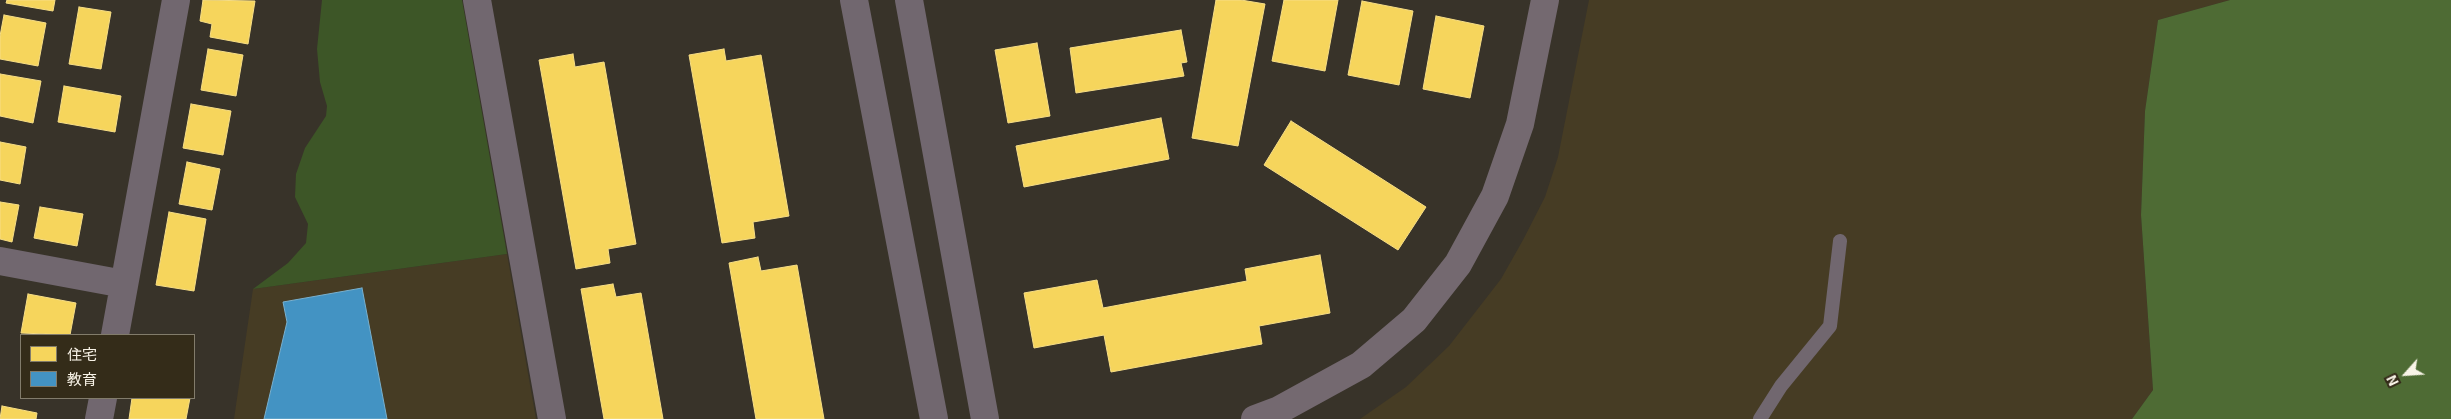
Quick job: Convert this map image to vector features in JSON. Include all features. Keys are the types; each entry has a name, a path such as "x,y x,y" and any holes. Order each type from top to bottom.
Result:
{"street":[{"path":"115,334 176,0"},
{"path":"477,0 552,419"},
{"path":"854,0 934,419"},
{"path":"909,0 985,419"},
{"path":"1255,419 1279,410 1361,365 1414,320 1458,264 1495,196 1520,124 1545,0"},
{"path":"0,260 124,284"},
{"path":"99,419 103,399"}],"lane":[{"path":"1760,419 1781,386 1830,326 1840,241"}],"shaded area":[{"path":"1589,0 2230,0 2158,20 2145,111 2141,215 2153,390 2132,419 1360,419 1406,387 1449,346 1501,279 1523,240 1545,197 1558,157"},
{"path":"507,254 536,419 234,419 253,289"}],"green space":[{"path":"322,0 462,0 507,254 253,289 288,263 306,243 308,224 295,197 296,174 305,148 326,116 327,106 320,82 317,49"},
{"path":"2230,0 2451,0 2451,419 2132,419 2153,390 2141,215 2145,111 2158,20"}],"building: 住宅":[{"path":"7,0 55,0 53,11 6,3"},
{"path":"203,0 255,1 248,44 210,37 212,24 200,21"},
{"path":"1216,0 1241,0 1265,4 1238,146 1192,138"},
{"path":"1284,0 1338,0 1325,71 1272,61"},
{"path":"1362,1 1413,11 1399,85 1348,75"},
{"path":"79,7 111,12 101,69 69,64"},
{"path":"4,15 46,23 38,66 0,59 0,36"},
{"path":"1436,16 1484,26 1470,98 1423,89"},
{"path":"1181,30 1187,62 1181,63 1184,76 1076,93 1070,48"},
{"path":"1037,43 1050,116 1008,123 995,50"},
{"path":"208,49 243,55 236,96 201,90"},
{"path":"724,49 726,61 761,55 789,216 753,222 755,238 722,243 689,55"},
{"path":"573,54 575,67 604,62 636,244 608,249 610,263 576,269 539,60"},
{"path":"0,74 41,81 33,123 0,116"},
{"path":"64,86 121,96 115,132 58,122"},
{"path":"191,104 231,111 223,155 183,148"},
{"path":"1161,118 1169,159 1024,187 1016,146"},
{"path":"1291,121 1426,207 1398,250 1264,165"},
{"path":"0,142 26,147 20,184 0,180"},
{"path":"187,162 220,169 212,210 179,204"},
{"path":"0,202 19,205 12,242 0,239"},
{"path":"40,207 83,214 77,246 34,238"},
{"path":"169,212 206,219 194,291 156,285"},
{"path":"1320,255 1330,313 1259,326 1262,344 1111,372 1104,335 1034,348 1024,293 1097,280 1103,308 1247,281 1245,269"},
{"path":"758,257 761,271 797,265 824,419 756,419 729,263"},
{"path":"613,284 616,297 641,293 663,419 604,419 581,289"},
{"path":"28,294 76,303 70,334 21,333"},
{"path":"132,399 190,399 186,419 129,419"},
{"path":"2,406 37,413 36,419 0,419"}],"building: 教育":[{"path":"362,288 387,419 264,419 287,322 283,302"}]}
